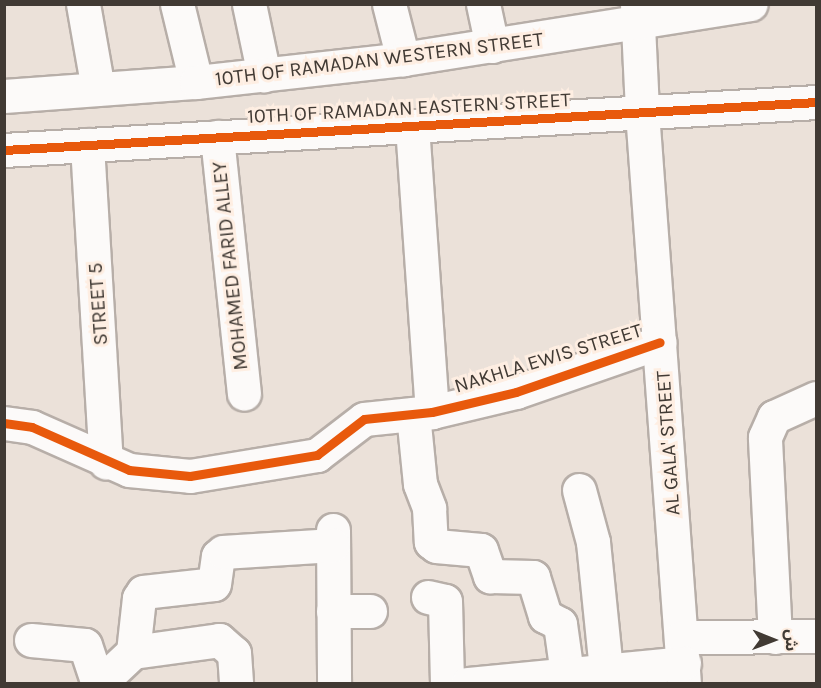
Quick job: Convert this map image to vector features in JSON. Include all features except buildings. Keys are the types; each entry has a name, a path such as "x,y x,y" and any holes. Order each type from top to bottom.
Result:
{"street":[{"path":"83,4 98,89"},
{"path":"177,4 196,82"},
{"path":"249,4 264,75"},
{"path":"389,4 403,59"},
{"path":"483,4 492,46"},
{"name":"10TH OF RAMADAN WESTERN STREET","path":"4,96 196,82 403,59 492,46 582,18 751,4"},
{"name":"AL GALA' STREET","path":"638,14 642,112 684,661"},
{"name":"10TH OF RAMADAN EASTERN STREET","path":"4,150 816,102"},
{"path":"412,126 423,413 420,484 429,508 431,542 436,546 481,550 490,576 533,577 544,616 560,624 567,674"},
{"name":"MOHAMED FARID ALLEY","path":"217,137 244,394"},
{"name":"STREET 5","path":"87,145 106,462"},
{"name":"NAKHLA EWIS STREET","path":"4,423 38,430 106,462 159,475 189,476 317,455 364,419 423,413 516,392 660,342"},
{"path":"775,637 765,437 774,417 816,398"},
{"path":"579,489 592,534 606,670"},
{"path":"133,652 139,598 143,591 214,584 218,556 223,552 333,538 334,684"},
{"path":"428,597 445,601 447,684"},
{"path":"333,611 370,612"},
{"path":"467,684 684,661 775,637 816,636"},
{"path":"31,640 85,645 99,684 133,652 219,640 234,653 236,684"}],"cycle path":[{"path":"4,150 816,102"},
{"path":"4,423 32,427 129,470 190,476 317,455 364,419 432,412 516,392 660,342"}]}
